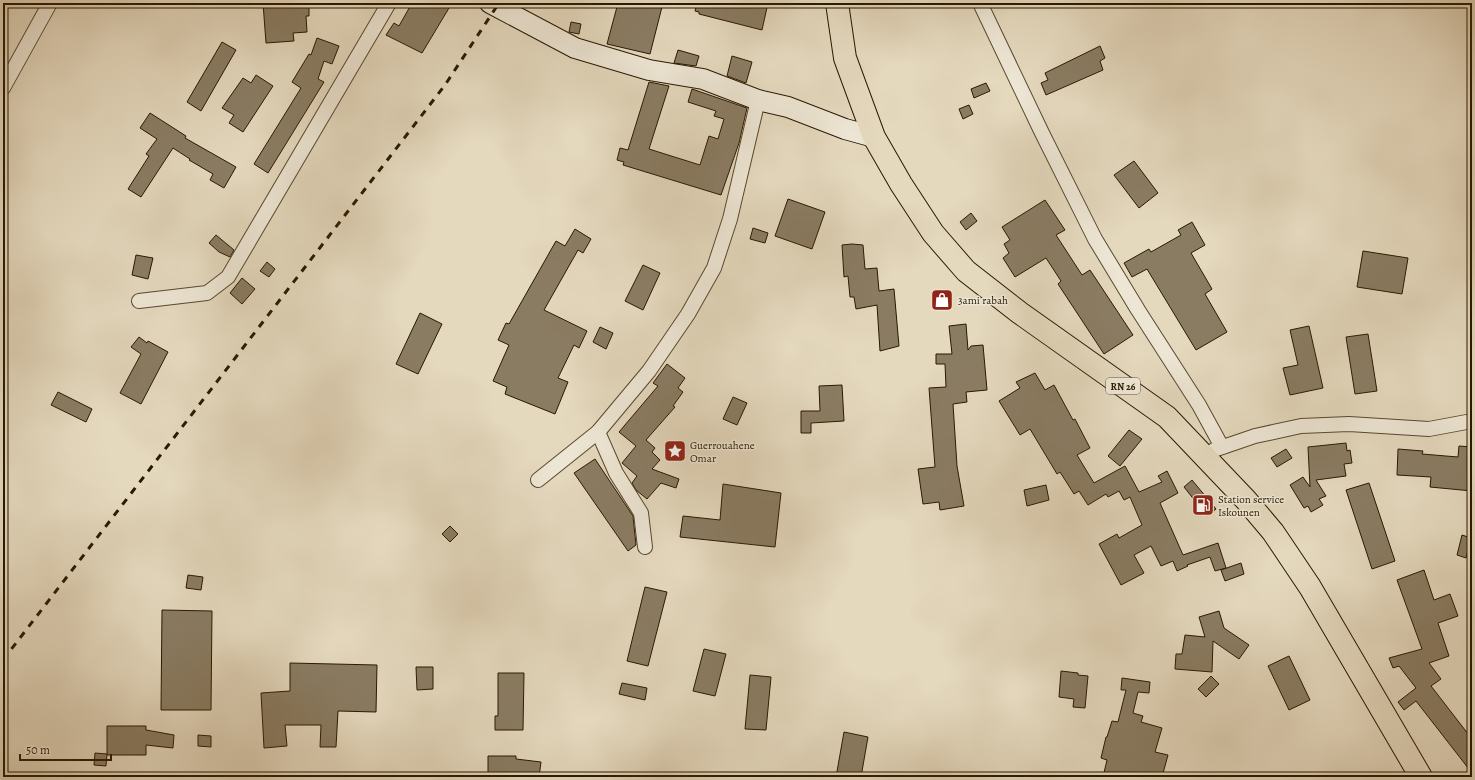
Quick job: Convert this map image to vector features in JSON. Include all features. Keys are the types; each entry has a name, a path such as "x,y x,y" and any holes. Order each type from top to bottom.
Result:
{"main road":[{"name":"RN 26","path":"837,3 845,58 874,137 901,184 933,233 966,272 1020,313 1212,450 1273,532 1306,581 1421,777"}],"street":[{"path":"3,88 50,3"},
{"path":"139,301 207,293 228,277 388,3"},
{"path":"490,3 574,48 649,70 703,79 758,100 788,107 845,130 874,137"},
{"path":"980,3 1038,126 1095,239 1138,310 1199,405 1212,450 1256,436 1301,426 1349,424 1429,429 1472,421"},
{"path":"538,480 598,432 649,371 688,314 714,268 730,219 758,100"},
{"path":"598,432 616,473 641,513 645,547"}],"building":[{"path":"263,3 297,3 298,6 309,5 309,16 306,16 307,32 293,33 294,41 266,43"},
{"path":"412,3 452,3 422,53 386,35 394,23 399,26"},
{"path":"618,3 663,3 650,54 607,44"},
{"path":"697,3 768,3 762,30 699,14 699,12 695,11"},
{"path":"571,22 581,24 579,34 569,32"},
{"path":"317,38 339,46 332,64 324,61 318,79 324,82 268,173 254,164 301,88 292,82 309,54 311,55"},
{"path":"222,42 236,50 201,111 187,102"},
{"path":"1100,46 1105,58 1100,61 1103,70 1046,95 1041,83 1048,80 1045,73"},
{"path":"678,50 699,56 696,66 674,63"},
{"path":"732,56 752,62 746,83 727,76"},
{"path":"256,75 273,86 243,132 229,123 234,115 222,108 243,78 251,83"},
{"path":"649,82 669,86 649,149 700,165 709,136 718,139 724,119 714,116 716,111 688,102 692,89 747,108 739,143 721,195 623,165 624,162 617,160 620,148 628,150"},
{"path":"986,83 990,91 974,98 971,89"},
{"path":"969,105 973,114 963,119 959,109"},
{"path":"150,113 186,136 185,138 236,167 224,188 210,180 213,174 189,160 190,159 173,148 141,197 128,189 149,156 146,154 157,139 140,128"},
{"path":"1134,161 1158,193 1139,208 1114,175"},
{"path":"788,199 825,212 812,249 775,236"},
{"path":"1045,200 1065,230 1056,235 1082,275 1090,270 1133,335 1104,354 1058,284 1061,281 1046,258 1015,277 1003,258 1009,253 1004,244 1010,240 1002,227"},
{"path":"971,213 977,221 966,230 960,222"},
{"path":"1192,222 1205,245 1191,253 1212,289 1205,294 1227,332 1196,350 1147,269 1132,277 1124,263 1149,249 1151,252 1181,235 1178,230"},
{"path":"753,228 768,233 765,243 750,239"},
{"path":"575,229 591,239 583,253 578,250 544,310 587,331 579,348 574,345 558,378 568,382 555,414 505,394 507,387 493,381 509,345 498,340 506,323 509,324 556,241 565,246"},
{"path":"216,235 234,250 230,257 219,252 209,243"},
{"path":"842,245 863,245 865,269 877,268 879,291 894,289 899,346 880,351 877,305 856,309 854,297 850,297 848,276 844,277"},
{"path":"1363,251 1408,258 1402,294 1357,287"},
{"path":"136,255 153,258 148,279 132,275"},
{"path":"267,262 275,269 269,277 260,271"},
{"path":"643,265 660,273 643,310 625,301"},
{"path":"242,278 255,289 242,304 230,293"},
{"path":"420,313 442,324 418,374 396,364"},
{"path":"966,324 968,350 971,346 983,345 987,390 966,392 967,402 953,404 957,466 964,506 940,510 939,502 923,504 918,469 935,467 929,388 946,387 945,364 936,364 936,354 952,354 949,326"},
{"path":"1309,326 1323,388 1290,395 1283,368 1298,365 1290,330"},
{"path":"600,327 613,333 606,349 593,342"},
{"path":"1368,334 1377,391 1355,394 1346,337"},
{"path":"139,337 147,343 148,341 168,352 141,404 120,393 141,354 131,347"},
{"path":"667,364 685,378 678,388 683,392 673,406 675,407 646,440 655,448 652,452 660,460 652,469 679,479 676,488 661,483 647,499 636,490 632,483 637,476 622,463 636,446 619,432 658,386 653,383"},
{"path":"1035,373 1045,390 1054,385 1073,420 1075,419 1090,448 1077,455 1094,483 1125,466 1139,492 1162,482 1158,476 1167,471 1178,493 1160,503 1183,555 1218,543 1226,568 1215,571 1210,557 1187,565 1188,566 1177,571 1173,561 1161,566 1151,546 1134,555 1144,573 1121,585 1099,544 1117,534 1119,538 1142,525 1130,497 1124,500 1119,491 1108,497 1106,494 1088,505 1079,491 1074,494 1060,472 1057,474 1030,429 1020,435 999,401 1020,388 1016,382"},
{"path":"842,385 844,421 811,423 811,433 801,433 801,411 820,411 819,386"},
{"path":"58,392 92,409 86,422 51,405"},
{"path":"733,397 747,403 737,425 723,419"},
{"path":"1129,430 1142,439 1120,466 1108,456"},
{"path":"1346,443 1347,451 1350,450 1352,463 1344,464 1346,476 1316,480 1326,496 1319,499 1323,505 1311,512 1308,506 1304,508 1290,485 1303,477 1310,487 1308,447"},
{"path":"1459,446 1472,447 1472,491 1430,487 1431,477 1397,475 1398,449 1423,451 1422,454 1458,457"},
{"path":"1286,449 1292,458 1277,467 1271,458"},
{"path":"595,459 633,516 636,545 628,551 574,473"},
{"path":"1192,480 1216,509 1207,516 1184,487"},
{"path":"1369,483 1395,561 1372,569 1346,490"},
{"path":"723,484 781,493 775,547 680,537 683,516 720,520"},
{"path":"1046,485 1049,500 1027,506 1024,490"},
{"path":"450,526 458,534 450,542 442,534"},
{"path":"1462,535 1471,538 1466,558 1457,555"},
{"path":"1241,563 1244,574 1225,581 1221,570"},
{"path":"1424,570 1434,600 1450,594 1458,616 1438,623 1449,656 1429,663 1441,679 1431,686 1472,739 1472,773 1416,701 1404,710 1398,702 1416,688 1399,666 1393,668 1389,658 1422,649 1397,580"},
{"path":"188,575 203,577 201,590 186,588"},
{"path":"645,587 667,592 648,666 627,661"},
{"path":"162,610 212,611 211,710 161,710"},
{"path":"1219,611 1224,628 1249,645 1239,659 1213,641 1212,672 1175,669 1176,654 1182,654 1185,635 1205,637 1199,617"},
{"path":"704,649 726,654 715,696 693,691"},
{"path":"1289,656 1310,700 1289,710 1268,666"},
{"path":"290,663 377,665 376,712 338,711 336,747 320,747 321,725 285,725 287,746 264,748 261,693 290,691"},
{"path":"416,667 433,667 433,689 417,690"},
{"path":"1061,671 1088,676 1085,708 1073,707 1074,699 1059,697"},
{"path":"498,673 524,673 523,730 495,730 495,716 498,716"},
{"path":"750,675 771,677 766,730 745,729"},
{"path":"1211,676 1219,684 1206,697 1198,689"},
{"path":"1122,678 1150,682 1149,693 1138,692 1133,713 1143,716 1141,722 1162,728 1155,752 1168,755 1162,777 1103,777 1107,760 1101,758 1106,737 1112,721 1118,722 1126,690 1121,690"},
{"path":"622,683 647,688 645,700 619,694"},
{"path":"107,726 146,726 146,730 174,735 173,748 146,745 146,755 107,755"},
{"path":"844,732 868,737 861,777 836,777"},
{"path":"198,735 211,736 211,747 198,746"},
{"path":"95,753 107,754 106,766 94,765"},
{"path":"488,756 516,756 516,759 541,762 539,777 488,775"}],"railway":[{"path":"3,660 445,85 499,3"}],"place":[{"name":"3ami rabah","path":"942,300"},
{"name":"Guerrouahene Omar","path":"675,451"},
{"name":"Station service Iskounen","path":"1203,505"}]}
